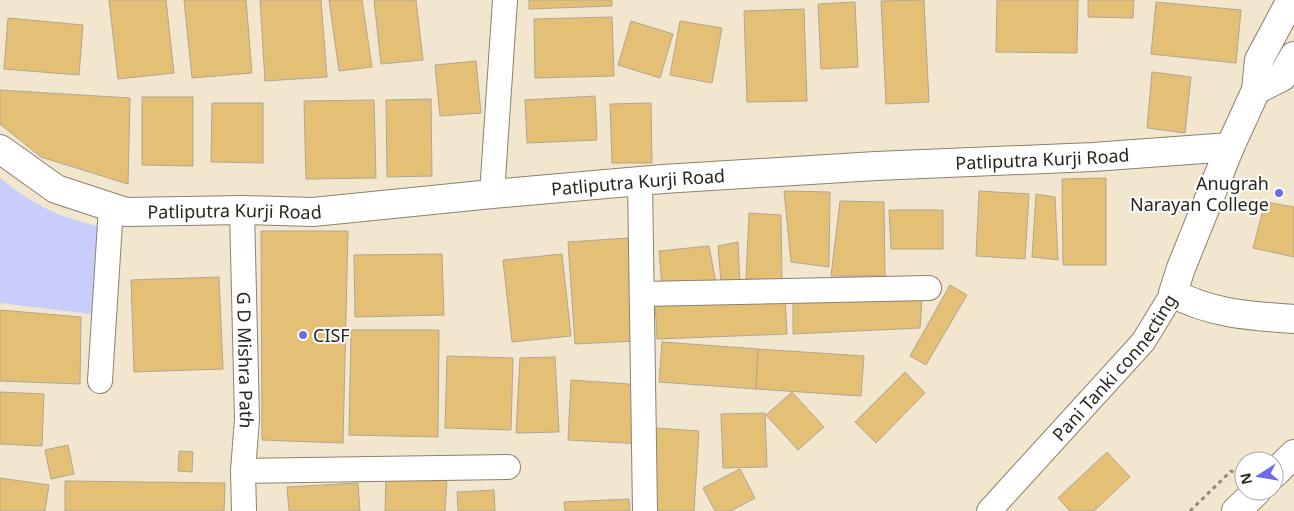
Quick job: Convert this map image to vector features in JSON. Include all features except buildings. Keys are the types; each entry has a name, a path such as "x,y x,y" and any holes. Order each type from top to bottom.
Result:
{"street":[{"path":"492,194 505,0"},
{"path":"1230,147 1256,90 1259,60 1291,0"},
{"path":"1256,90 1282,77 1294,56"},
{"name":"Patliputra Kurji Road","path":"0,148 56,189 126,212 242,210 313,212 640,181 876,166 1093,157 1230,147"},
{"name":"Pani Tanki connecting","path":"989,511 1143,342 1173,293 1181,268 1230,147"},
{"path":"640,181 645,511"},
{"path":"100,381 111,207"},
{"name":"G D Mishra Path","path":"242,210 247,419 243,471 244,511"},
{"path":"642,294 930,288"},
{"path":"1173,293 1188,302 1240,315 1294,319"},
{"path":"1284,464 1294,454"},
{"path":"243,471 508,467"},
{"path":"1236,511 1246,501"}],"path":[{"path":"1190,511 1231,471"}],"shaded area":[{"path":"0,178 37,204 76,220 106,228 99,315 0,303"}],"place":[{"name":"Anugrah Narayan College","path":"1279,193"},
{"name":"CISF","path":"303,335"}]}
